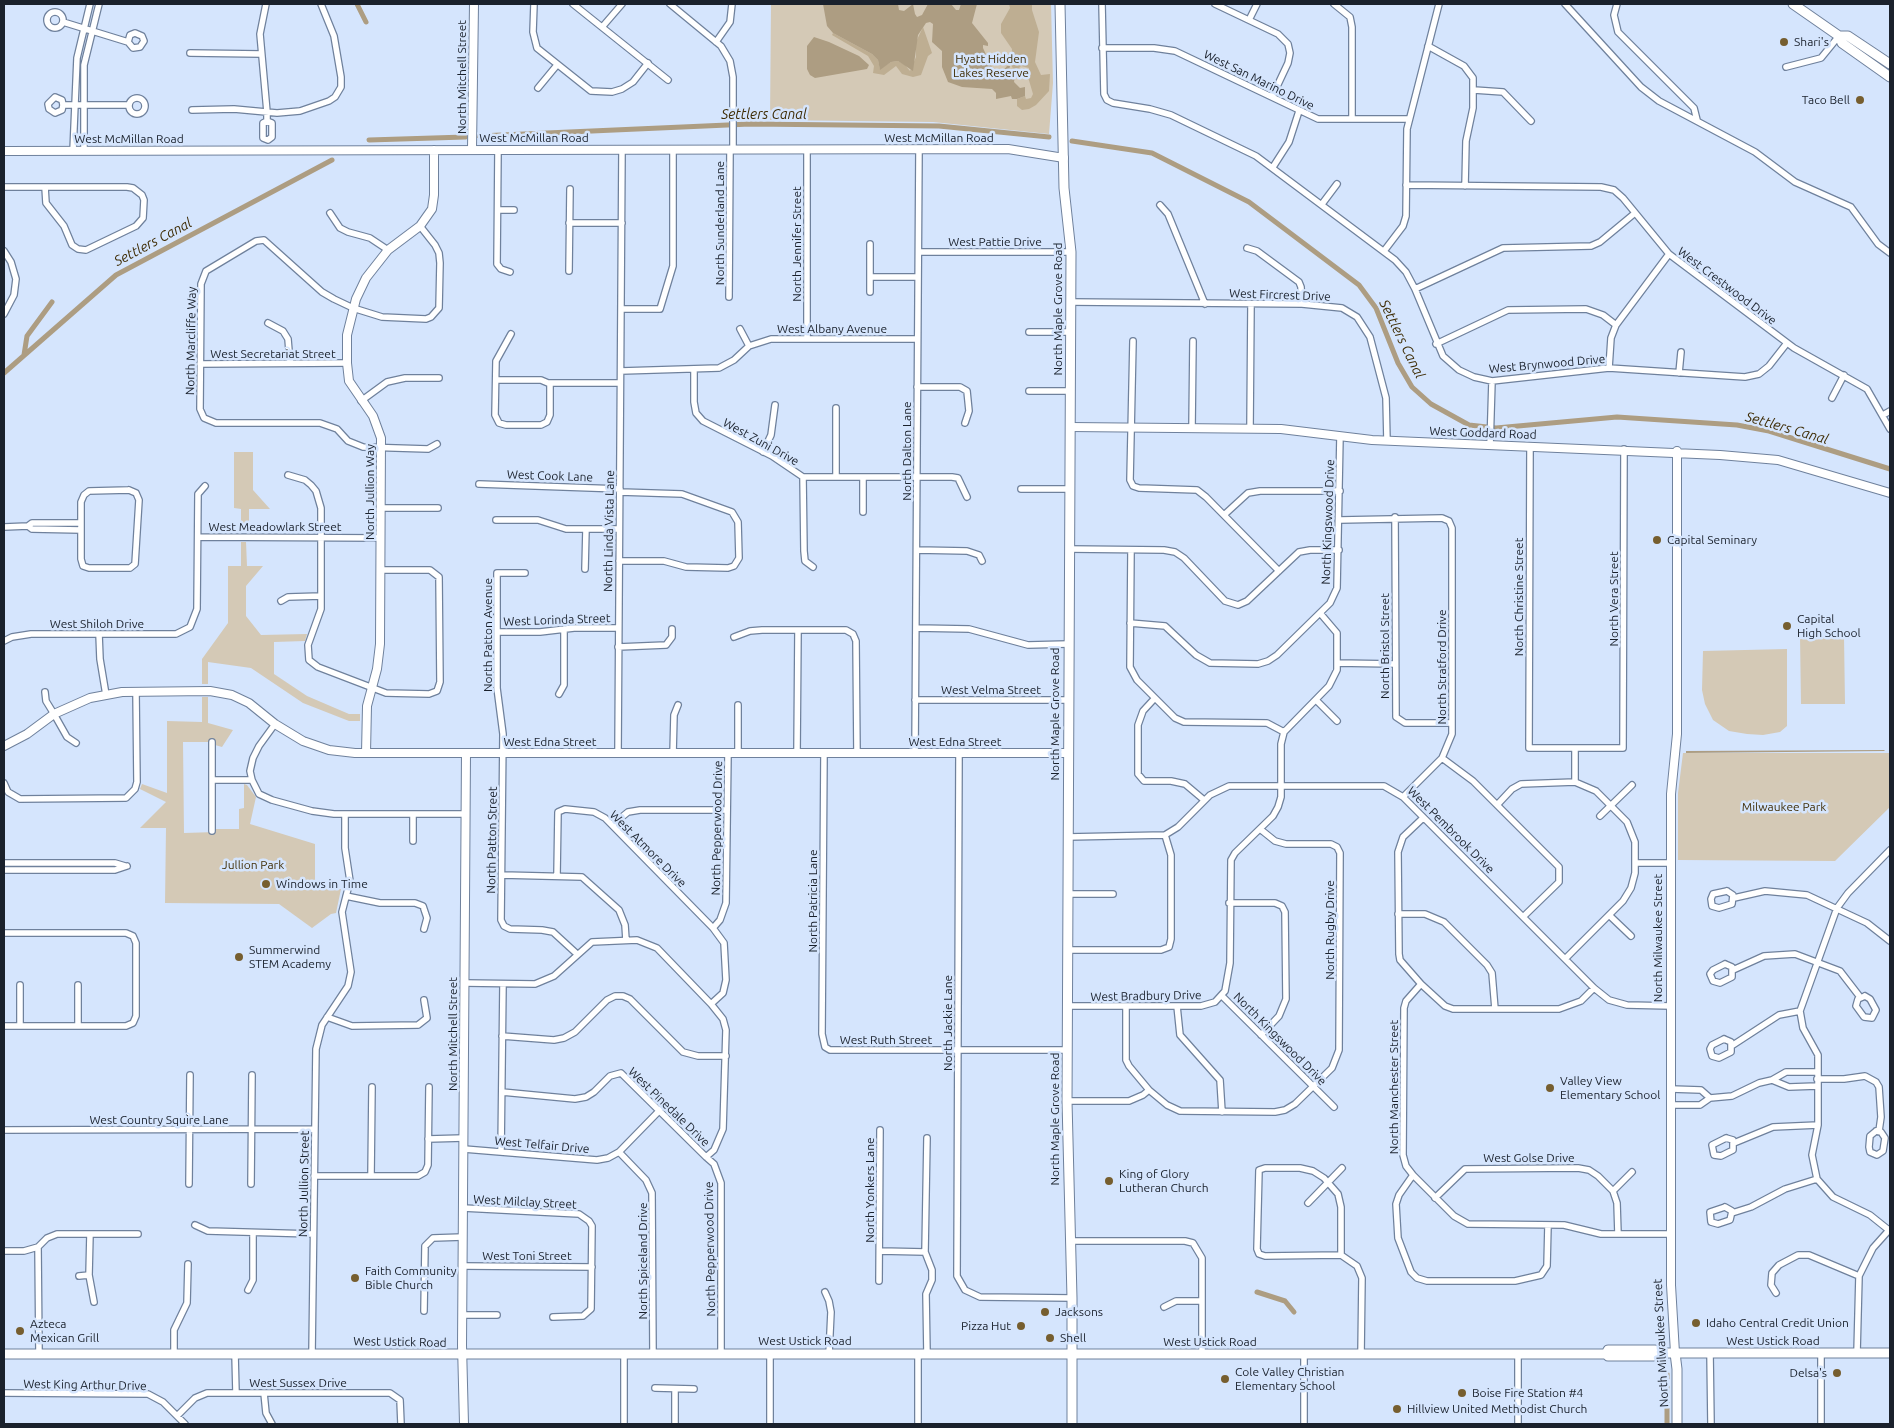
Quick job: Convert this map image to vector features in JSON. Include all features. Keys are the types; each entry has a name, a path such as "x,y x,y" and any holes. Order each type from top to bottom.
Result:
{"main road":[{"name":"North Maple Grove Road","path":"1060,4 1065,194 1071,252 1067,753 1067,1101 1072,1298 1072,1424"},
{"path":"1793,4 1839,36 1842,43 1890,78"},
{"path":"1839,36 1848,36 1890,64"},
{"name":"West Ustick Road","path":"4,1354 922,1354 1072,1356 1202,1354 1606,1354 1608,1356 1654,1356 1656,1353 1890,1353"},
{"name":"North Milwaukee Street","path":"1674,1353 1677,1369 1677,1424"}],"street":[{"path":"74,151 77,58 90,4"},
{"path":"84,151 84,66 99,4"},
{"path":"266,4 260,34 267,112 267,120 263,123 263,138 268,140 268,150"},
{"path":"192,110 300,111 330,101 341,87 334,36 321,4"},
{"name":"North Mitchell Street","path":"472,150 474,4"},
{"path":"534,4 534,40 537,48 582,86 591,91 601,92 622,89 632,82 648,63"},
{"path":"574,4 668,80"},
{"path":"603,26 622,4"},
{"name":"North Sunderland Lane","path":"670,4 716,42 726,53 732,69 733,129 729,297"},
{"path":"716,42 730,22 732,4"},
{"path":"1102,4 1102,48"},
{"path":"1215,4 1281,36 1289,49 1288,63 1272,97"},
{"path":"1249,20 1257,4"},
{"path":"1334,4 1350,17 1352,27 1352,119"},
{"path":"1384,251 1405,221 1407,129 1439,4"},
{"path":"1564,4 1641,87 1659,101 1755,152 1795,182 1851,207 1878,244 1890,253"},
{"path":"1618,4 1614,15 1618,32 1694,108 1697,120"},
{"path":"63,22 128,42"},
{"path":"1786,67 1821,58 1839,36"},
{"path":"1428,46 1464,66 1473,78 1473,108 1466,141 1466,186"},
{"name":"West San Marino Drive","path":"1102,48 1154,48 1175,51 1318,119 1409,120"},
{"name":"West Brynwood Drive","path":"1102,48 1104,94 1107,100 1112,103 1150,109 1171,115 1256,156 1322,204 1384,251 1406,272 1415,289 1436,344 1443,356 1458,370 1474,378 1492,381 1609,368 1745,378 1769,366 1787,343"},
{"path":"190,54 261,54"},
{"path":"538,88 557,65"},
{"path":"1474,90 1503,92 1531,121"},
{"path":"63,105 129,105"},
{"path":"1273,167 1289,142 1299,111"},
{"name":"North Jennifer Street","path":"807,149 807,339"},
{"name":"North Dalton Lane","path":"915,753 919,149"},
{"name":"West McMillan Road","path":"4,151 1018,149 1064,158"},
{"name":"North Jullion Way","path":"366,753 366,715 379,656 381,448 377,423 349,381 346,363 347,335 353,308 366,278 388,250 420,226 428,217 433,204 434,150"},
{"path":"498,150 497,264 510,272"},
{"name":"North Linda Vista Lane","path":"618,754 622,150"},
{"path":"621,310 660,309 672,266 673,150"},
{"path":"1322,204 1337,184"},
{"name":"West Crestwood Drive","path":"1406,185 1601,187 1614,190 1669,254 1787,343 1867,389 1890,429"},
{"path":"4,187 127,186 138,190 144,200 144,212 140,223 86,250 78,249 72,245 64,226 46,203 45,187"},
{"path":"569,271 570,189"},
{"path":"1160,205 1168,214 1205,304"},
{"path":"498,210 514,210"},
{"path":"330,212 340,228 370,238 388,250"},
{"path":"1415,289 1503,248 1591,246 1600,242 1635,213"},
{"path":"570,222 622,223"},
{"path":"353,308 397,319 426,319 435,313 440,303 439,253 420,226"},
{"name":"North Marcliffe Way","path":"353,308 322,292 264,240 256,241 206,271 201,284 200,408 204,418 216,423 320,423 337,429 354,444 363,448 381,448"},
{"path":"870,244 870,292"},
{"path":"1248,248 1257,251 1299,282 1302,287 1302,304"},
{"path":"4,251 11,262 16,279 14,295 4,314"},
{"name":"West Pattie Drive","path":"919,252 1071,252"},
{"path":"1609,368 1611,338 1616,325 1669,254"},
{"path":"870,277 918,277"},
{"name":"West Fircrest Drive","path":"1071,302 1302,304 1342,308 1356,317 1367,330 1386,398 1387,441"},
{"path":"1250,428 1251,304"},
{"path":"1436,344 1508,310 1586,310 1603,315 1616,325"},
{"path":"268,323 283,331 288,339 290,363"},
{"path":"740,329 749,346"},
{"path":"1029,332 1071,332"},
{"path":"511,334 496,361 495,416 499,423 506,426 544,424 550,415 550,383"},
{"name":"West Albany Avenue","path":"621,371 719,368 734,360 749,346 771,339 917,339"},
{"path":"1132,341 1130,480 1133,486 1138,488 1197,490 1279,571"},
{"path":"1192,341 1192,428"},
{"path":"1679,373 1681,352"},
{"name":"West Secretariat Street","path":"200,364 346,363"},
{"name":"West Zuni Drive","path":"694,370 696,413 710,426 762,452 803,477 958,478 967,497"},
{"path":"1832,398 1844,375"},
{"path":"361,401 388,382 405,378 439,378"},
{"path":"496,380 540,380 550,383 620,383"},
{"path":"1490,446 1492,381"},
{"path":"917,387 960,387 967,391 970,397 969,411 965,423"},
{"path":"1029,391 1070,391"},
{"path":"762,452 771,435 775,406"},
{"path":"836,408 836,477"},
{"path":"1883,415 1890,411"},
{"name":"West Goddard Road","path":"1070,426 1281,429 1387,441 1490,446 1624,449 1778,460 1890,493"},
{"name":"North Kingswood Drive","path":"1130,623 1165,626 1205,661 1258,664 1273,658 1330,603 1337,588 1340,520 1340,436"},
{"path":"381,448 428,448 438,444"},
{"name":"North Christine Street","path":"1530,447 1529,748 1575,748"},
{"name":"North Vera Street","path":"1575,748 1623,748 1624,449"},
{"name":"North Milwaukee Street","path":"1674,1353 1670,1234 1671,794 1677,734 1677,452"},
{"path":"288,475 305,480 316,491 321,508 320,617 308,645 308,655 311,662 318,668 371,689 386,693 428,694 437,690 440,682 440,580 437,574 430,570 380,570"},
{"path":"803,477 805,561 813,567"},
{"path":"863,477 863,512"},
{"name":"West Cook Lane","path":"479,484 682,494 732,512 738,522 738,558 734,566 686,567 664,561 619,561"},
{"path":"198,537 198,494 206,486"},
{"path":"1022,488 1069,489"},
{"path":"129,490 136,493 139,500 135,564 130,568 89,568 83,566 81,559 81,527 81,502 84,494 90,491 129,490"},
{"path":"1224,515 1248,493 1260,491 1340,491"},
{"path":"381,508 438,508"},
{"path":"1340,520 1395,517"},
{"name":"North Stratford Drive","path":"1395,517 1442,518 1449,521 1452,528 1452,734 1442,758 1403,796"},
{"name":"North Bristol Street","path":"1395,517 1395,712 1400,720 1405,722 1452,723"},
{"path":"496,520 538,520 566,529 619,529"},
{"path":"4,527 28,526 32,523 81,527"},
{"path":"585,569 586,529"},
{"name":"West Meadowlark Street","path":"198,537 381,538"},
{"name":"West Shiloh Drive","path":"4,641 12,637 31,634 176,634 190,627 197,609 198,537"},
{"path":"1069,549 1175,552 1184,558 1225,601 1234,605 1247,601 1295,555 1304,550 1339,550"},
{"path":"917,550 967,551 979,555 982,561"},
{"path":"1131,550 1130,668 1133,675 1155,698 1175,718 1184,722 1267,723 1284,732 1333,682 1338,663 1337,633 1320,613"},
{"name":"North Patton Avenue","path":"503,753 503,734 497,688 497,573 525,573"},
{"path":"281,601 288,597 321,596"},
{"name":"West Lorinda Street","path":"497,632 618,628"},
{"path":"916,628 969,629 1028,645 1068,644"},
{"path":"559,694 564,685 564,629"},
{"path":"618,646 666,646 672,637 672,629"},
{"path":"797,753 798,630"},
{"path":"734,637 750,631 846,630 853,634 856,641 857,754"},
{"path":"99,634 100,659 106,695"},
{"path":"1338,663 1394,664"},
{"path":"45,692 46,701 67,736 76,743"},
{"path":"4,783 6,794 25,800 120,800 131,794 137,782 136,692"},
{"name":"West Edna Street","path":"4,746 27,734 54,714 73,704 106,695 136,692 222,692 249,703 291,735 317,747 340,752 466,754 1067,753"},
{"path":"1155,698 1143,711 1138,724 1138,776 1144,781 1171,781 1184,784 1204,800"},
{"name":"West Velma Street","path":"916,700 1068,700"},
{"path":"1316,700 1337,721"},
{"path":"673,754 674,715 678,704"},
{"path":"738,705 738,754"},
{"path":"275,724 259,746 253,758 250,771 259,794 272,800 312,811 345,814 466,814"},
{"name":"North Kingswood Drive","path":"1284,732 1281,744 1281,786 1278,807 1231,860 1229,978 1222,996 1334,1107"},
{"path":"212,742 212,831"},
{"path":"1575,748 1575,782"},
{"name":"North Patton Street","path":"503,753 501,920 504,926 510,929 553,932 577,954"},
{"name":"North Patricia Lane","path":"824,753 822,1034 825,1047"},
{"name":"North Jackie Lane","path":"959,753 957,1276 965,1290 988,1298 1072,1298"},
{"name":"North Mitchell Street","path":"464,1424 462,1315 466,754"},
{"name":"North Pepperwood Drive","path":"713,928 720,920 726,903 728,754"},
{"path":"1442,758 1473,781 1559,867 1559,882 1523,917"},
{"path":"212,780 252,780"},
{"path":"1497,805 1512,789 1522,784 1575,782 1596,790 1627,822 1635,842 1635,862 1631,888 1623,901 1565,959"},
{"path":"1600,816 1632,785"},
{"name":"West Pembrook Drive","path":"1165,835 1178,827 1204,800 1217,790 1229,786 1384,786 1403,796 1594,988 1618,1003 1671,1006"},
{"name":"West Atmore Drive","path":"557,875 558,812 565,809 594,812 612,825 713,928"},
{"path":"612,825 628,812 640,810 728,810"},
{"path":"345,814 345,848 350,875 342,912 350,979 327,1017 352,1026 418,1026 427,1018 424,1000"},
{"path":"413,814 413,841"},
{"path":"1423,818 1403,836 1399,844 1398,914 1400,960 1421,984 1445,1006 1453,1009 1559,1009 1581,1000 1594,988"},
{"name":"North Rugby Drive","path":"1126,1007 1126,1060 1150,1090 1174,1110 1275,1112 1285,1110 1295,1104 1332,1068 1339,1050 1340,853 1338,847 1331,844 1286,844 1274,841 1260,829"},
{"path":"1067,837 1165,835 1171,856 1171,939 1169,947 1161,950 1067,950"},
{"path":"1857,1353 1859,1276 1873,1248 1890,1230 1870,1215 1833,1197 1817,1180 1812,1155 1818,1125 1818,1056 1803,1028 1800,1011 1837,908 1848,893 1890,850"},
{"path":"1635,862 1671,863"},
{"path":"4,863 115,863 127,866 115,870 4,870"},
{"path":"502,875 582,877 590,882 623,916 626,940"},
{"path":"1734,898 1758,892 1786,892 1806,896 1837,908 1873,926 1890,941"},
{"path":"1067,894 1113,894"},
{"path":"346,896 380,903 424,906 427,918 424,929"},
{"path":"1229,903 1275,903 1282,906 1285,912 1286,999 1279,1016 1261,1035"},
{"path":"1398,914 1424,914 1444,922 1487,965 1492,974 1495,1009"},
{"path":"1609,915 1631,936"},
{"path":"712,1004 723,993 726,980 724,943 713,928"},
{"path":"4,933 126,933 133,936 136,943 136,1007 133,1023 126,1026 4,1026"},
{"path":"465,983 535,984 546,981 592,942 626,940 648,943 657,948 720,1012 725,1025 726,1056 723,1129 714,1150 706,1157"},
{"path":"1733,970 1758,958 1776,954 1795,954 1840,971 1860,997"},
{"path":"502,1152 503,984"},
{"name":"North Manchester Street","path":"1421,984 1406,1001 1404,1015 1403,1155 1406,1166 1435,1198 1454,1216 1468,1224 1548,1224 1573,1226 1601,1234 1670,1234"},
{"path":"20,985 20,1026"},
{"path":"78,985 78,1026"},
{"path":"502,1036 554,1040 564,1038 575,1032 607,1000 614,996 623,996 630,999 683,1052 698,1056 726,1056"},
{"name":"West Bradbury Drive","path":"1067,1006 1206,1005 1222,996"},
{"path":"1177,1006 1180,1035 1220,1080 1222,1112"},
{"path":"1732,1045 1779,1015 1800,1011"},
{"name":"North Jullion Street","path":"312,1354 316,1049 320,1030 327,1017"},
{"name":"West Ruth Street","path":"825,1047 830,1050 1067,1050"},
{"path":"1671,1105 1700,1105 1710,1098 1732,1096 1759,1083 1772,1080 1786,1072 1817,1072"},
{"name":"West Pinedale Drive","path":"502,1092 580,1098 594,1092 610,1076 618,1073 624,1074 706,1157"},
{"path":"189,1184 190,1075"},
{"path":"251,1184 252,1075"},
{"path":"1817,1079 1844,1079 1865,1076 1876,1082 1879,1087 1881,1117 1879,1131"},
{"path":"1772,1080 1789,1087 1817,1086"},
{"path":"371,1176 372,1087"},
{"path":"314,1176 418,1176 425,1172 428,1165 429,1087"},
{"path":"1671,1089 1701,1090 1710,1098"},
{"path":"1067,1101 1129,1101 1150,1090"},
{"name":"West Telfair Drive","path":"464,1148 597,1160 608,1158 618,1152 660,1110"},
{"path":"1734,1143 1773,1127 1818,1125"},
{"name":"West Country Squire Lane","path":"4,1130 314,1129"},
{"name":"North Yonkers Lane","path":"879,1281 880,1130"},
{"path":"428,1139 464,1138"},
{"path":"918,1424 926,1294 932,1280 932,1270 925,1252 927,1138"},
{"name":"North Spiceland Drive","path":"618,1152 646,1180 652,1193 653,1354"},
{"name":"North Pepperwood Drive","path":"706,1157 714,1164 721,1183 721,1354"},
{"path":"1341,1255 1341,1206 1338,1194 1328,1182 1313,1171 1300,1168 1265,1168 1259,1170 1257,1248 1260,1254 1265,1256 1341,1255 1357,1266 1362,1278 1361,1354"},
{"path":"1308,1203 1342,1168"},
{"name":"West Golse Drive","path":"1435,1198 1460,1173 1472,1168 1578,1168 1588,1170 1598,1176 1613,1191"},
{"path":"1618,1234 1617,1203 1613,1191 1632,1172"},
{"path":"1413,1175 1399,1195 1396,1231 1411,1272 1417,1278 1427,1281 1515,1281 1541,1275 1547,1266 1548,1224"},
{"path":"1732,1213 1751,1207 1780,1191 1817,1180"},
{"name":"West Milclay Street","path":"463,1208 579,1214 585,1217 592,1226 592,1267"},
{"path":"195,1225 208,1231 313,1234"},
{"path":"248,1290 252,1280 253,1233"},
{"path":"4,1251 24,1251 38,1247 47,1238 57,1234 138,1234"},
{"path":"90,1234 89,1275 94,1302"},
{"path":"424,1311 425,1246 433,1238 463,1237"},
{"path":"1070,1241 1185,1241 1192,1243 1198,1249 1202,1258 1202,1354"},
{"path":"38,1247 38,1354"},
{"name":"North Yonkers Lane","path":"880,1251 925,1252"},
{"path":"1776,1294 1771,1285 1772,1273 1779,1265 1798,1255 1810,1255 1859,1276"},
{"path":"174,1354 174,1330 187,1303 188,1264"},
{"name":"West Toni Street","path":"463,1266 592,1267"},
{"path":"553,1318 577,1318 587,1313 592,1303 592,1267"},
{"path":"80,1276 89,1275"},
{"path":"825,1292 831,1312 829,1354"},
{"path":"1164,1307 1176,1301 1202,1301"},
{"path":"462,1315 498,1315"},
{"path":"1710,1353 1711,1424"},
{"path":"1821,1353 1821,1424"},
{"path":"235,1354 236,1394"},
{"path":"624,1354 624,1424"},
{"path":"770,1354 770,1424"},
{"path":"1304,1354 1304,1424"},
{"path":"1518,1354 1518,1424"},
{"path":"655,1388 694,1388"},
{"path":"675,1388 675,1424"},
{"name":"West Sussex Drive","path":"177,1416 200,1395 390,1393 400,1400 401,1424"},
{"name":"West King Arthur Drive","path":"4,1394 148,1394 162,1402 185,1424"},
{"path":"264,1394 266,1414 272,1424"}],"green space":[{"name":"Hyatt Hidden Lakes Reserve","path":"771,4 1051,4 1053,83 1049,134 933,122 770,120"},
{"path":"234,452 253,452 253,490 270,509 249,509 249,532 241,532 241,509 234,508"},
{"path":"241,542 246,542 247,566 263,566 246,586 246,616 261,635 307,634 305,641 274,642 274,674 307,696 349,714 360,714 360,721 349,721 303,703 251,668 208,662 208,684 202,684 202,659 228,623 228,566 241,566"},
{"path":"1800,636 1844,636 1845,704 1801,704"},
{"path":"1787,649 1787,726 1780,732 1763,735 1747,734 1729,731 1713,720 1705,704 1702,690 1703,651"},
{"name":"Jullion Park","path":"202,697 208,697 208,723 233,730 222,747 215,745 215,742 183,742 184,833 216,832 216,829 239,829 239,809 244,808 244,784 247,785 256,797 250,824 315,844 315,889 341,889 336,913 331,914 312,928 279,904 165,903 166,828 140,828 166,802 140,789 142,784 167,793 167,721 202,722"},
{"name":"Milwaukee Park","path":"1683,753 1890,753 1890,807 1835,861 1678,860 1678,793"}],"shaded area":[{"path":"823,4 898,4 899,10 904,11 913,4 917,17 922,15 928,4 951,4 956,10 959,10 961,4 977,4 972,23 988,43 988,46 983,45 983,48 995,74 1000,75 1007,66 1010,66 1007,77 1015,76 1014,82 1020,88 1025,87 1025,96 1017,99 1012,99 1011,96 996,99 996,93 992,89 962,87 948,82 942,67 942,51 932,42 933,24 930,22 926,23 918,35 913,71 898,61 891,62 880,70 878,60 872,54 833,33 827,26"},
{"path":"1009,4 1032,4 1039,32 1035,62 1041,75 1050,74 1049,91 1036,105 1029,109 1022,110 1017,106 1017,99 1025,96 1026,99 1031,98 1033,94 1028,77 1029,68 1021,66 1014,70 1011,65 1012,49 1001,33 1001,24 1010,8"},
{"path":"923,27 932,53 928,56 921,75 913,77 902,74 896,66 884,75 873,73 874,66 868,56 832,35 833,33 872,54 878,60 880,69 891,62 898,61 910,71 916,57 916,42"},
{"path":"814,37 859,56 869,65 867,69 815,78 810,75 807,69 807,46"},
{"path":"1686,751 1885,751 1686,753"}],"waterway":[{"path":"357,4 366,22"},
{"name":"Settlers Canal","path":"479,136 750,124 939,126 1049,137"},
{"name":"Settlers Canal","path":"369,140 465,137"},
{"name":"Settlers Canal","path":"1072,141 1152,153 1249,202 1359,285 1376,308 1398,363 1412,387 1431,404 1469,425 1496,428 1617,417 1737,425 1769,431 1890,469"},
{"name":"Settlers Canal","path":"4,373 116,275 332,160"},
{"path":"24,355 27,336 52,302"},
{"path":"1257,1292 1285,1301 1294,1312"},
{"path":"1667,1387 1667,1424"}],"place":[{"name":"Shari's","path":"1784,42"},
{"name":"Taco Bell","path":"1860,100"},
{"name":"Capital Seminary","path":"1657,540"},
{"name":"Capital High School","path":"1787,626"},
{"name":"Windows in Time","path":"266,884"},
{"name":"Summerwind STEM Academy","path":"239,957"},
{"name":"Valley View Elementary School","path":"1550,1088"},
{"name":"King of Glory Lutheran Church","path":"1109,1181"},
{"name":"Faith Community Bible Church","path":"355,1278"},
{"name":"Jacksons","path":"1045,1312"},
{"name":"Idaho Central Credit Union","path":"1696,1323"},
{"name":"Pizza Hut","path":"1021,1326"},
{"name":"Azteca Mexican Grill","path":"20,1331"},
{"name":"Shell","path":"1050,1338"},
{"name":"Delsa's","path":"1837,1373"},
{"name":"Cole Valley Christian Elementary School","path":"1225,1379"},
{"name":"Boise Fire Station #4","path":"1462,1393"},
{"name":"Hillview United Methodist Church","path":"1397,1409"}]}
